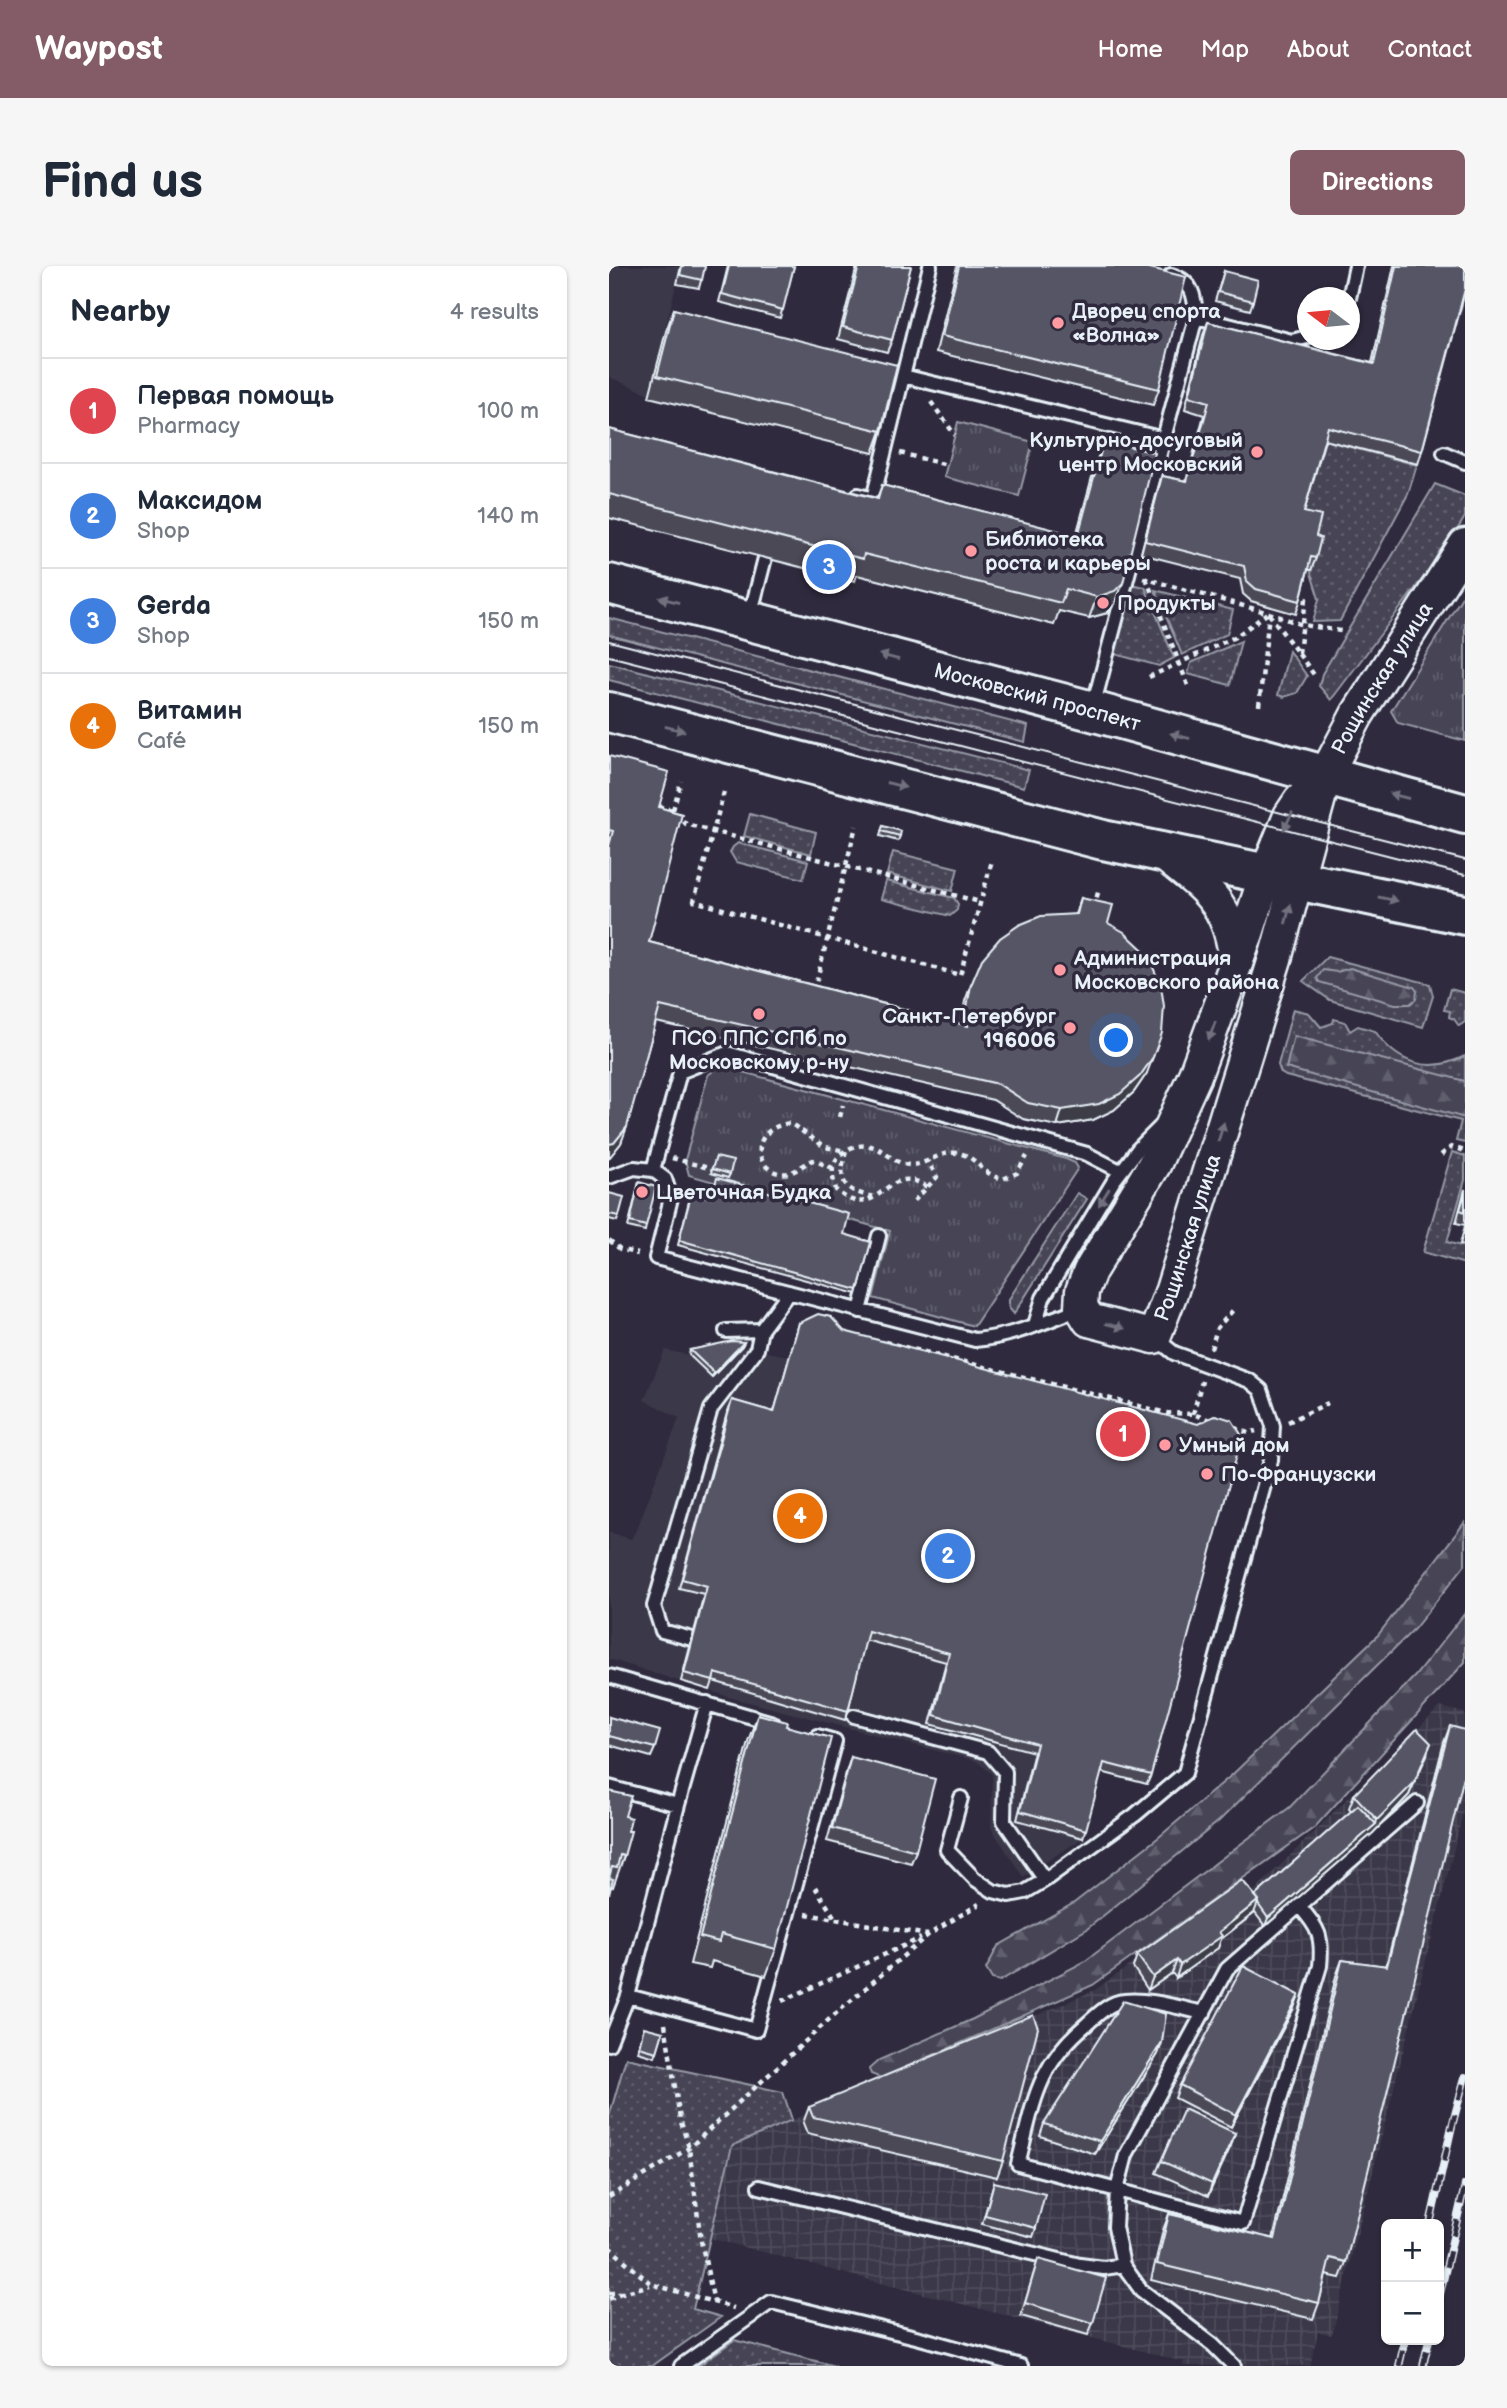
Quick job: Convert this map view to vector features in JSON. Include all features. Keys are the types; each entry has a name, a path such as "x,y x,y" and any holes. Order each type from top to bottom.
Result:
{"main road":[{"name":"Московский проспект","path":"609,584 1092,711 1465,814"},
{"path":"609,712 1103,840 1465,915"}],"street":[{"name":"Рощинская улица","path":"1282,877 1275,959 1192,1226 1154,1337 1089,1320 1081,1307 1082,1292 1090,1272 1154,1165 1210,1036 1236,963 1282,877 1325,776 1357,715 1465,545"},
{"path":"1162,853 1209,892 1222,909 1230,928 1236,963"}],"lane":[{"path":"848,492 873,499 885,450 909,378 930,266"},
{"path":"1351,287 1356,266"},
{"path":"1092,711 1196,317 1194,294 1181,278 1159,272"},
{"path":"1196,317 1297,340"},
{"path":"909,378 1164,439"},
{"path":"1444,453 1465,462"},
{"path":"749,620 765,558"},
{"path":"653,1170 680,1072 727,1053 1087,1154 1120,1171"},
{"path":"1035,1325 1043,1298 1120,1171 1179,1108"},
{"path":"609,1177 634,1168 653,1170 665,1179 671,1198 656,1258 975,1340 992,1339 1081,1307"},
{"path":"860,1311 879,1236"},
{"path":"692,1639 662,1631 654,1606 711,1409 757,1349 761,1330 789,1292"},
{"path":"726,1331 761,1330"},
{"path":"961,1798 947,1850 975,1879 993,1891 1009,1895 1025,1892 1045,1881 1135,1815 1185,1773 1272,1460 1273,1426 1261,1390 1250,1381 1174,1353 1154,1337"},
{"path":"609,1676 784,1726"},
{"path":"609,2044 628,1996 707,1703"},
{"path":"854,1716 988,1752 1005,1772 1005,1821 1045,1881"},
{"path":"628,1996 756,2030 835,1741 810,1733"},
{"path":"609,1787 678,1805"},
{"path":"1234,2366 1213,2345 1141,2290 1123,2265 1115,2227 1117,2190 1126,2155 1227,1969 1417,1803"},
{"path":"1204,2012 1135,2001 1120,2001 1105,2008 1055,2054 1039,2083 1018,2164 1243,2223 1320,1966 1322,1944 1315,1924 1299,1906"},
{"path":"759,2187 1080,2265 1104,2268 1123,2265"},
{"path":"681,2366 771,2302 921,2338 1021,2366"}],"path":[{"path":"909,378 955,435"},
{"path":"885,450 947,465"},
{"path":"1129,574 1303,625 1341,631"},
{"path":"1146,578 1189,688"},
{"path":"1299,653 1306,599 1300,597"},
{"path":"1269,613 1315,676"},
{"path":"1149,677 1235,637 1269,613"},
{"path":"1259,706 1269,613"},
{"path":"673,810 681,780"},
{"path":"724,792 694,901 960,975 992,861"},
{"path":"658,806 673,810 686,824 981,902"},
{"path":"811,1003 856,826"},
{"path":"1091,918 1099,889"},
{"path":"834,1168 813,1160 792,1172 779,1173 768,1168 760,1157 760,1143 766,1133 777,1125 790,1123 825,1147 846,1151"},
{"path":"927,1188 915,1179 905,1179 896,1181 877,1197 856,1201 836,1190 834,1168 841,1153 855,1147 868,1146 906,1165 923,1164 948,1153 961,1154 969,1157 984,1172 1003,1179 1017,1173 1030,1150"},
{"path":"1441,1156 1451,1147 1465,1151"},
{"path":"846,1151 841,1175 845,1185 852,1191 877,1197"},
{"path":"657,1154 712,1169"},
{"path":"914,1201 937,1177 929,1161"},
{"path":"609,1240 620,1249 656,1258"},
{"path":"1217,1328 1235,1308"},
{"path":"883,1341 1167,1413 1193,1414 1215,1422"},
{"path":"1193,1414 1200,1387"},
{"path":"1164,1425 1167,1413"},
{"path":"1226,1425 1249,1433"},
{"path":"801,1866 835,1919"},
{"path":"761,2010 928,1935 979,1904 993,1891"},
{"path":"789,1911 928,1935"},
{"path":"609,2197 689,2148 834,2015 928,1935"},
{"path":"662,2005 680,2119 689,2148 701,2241 714,2302"},
{"path":"609,2247 651,2284 609,2299"},
{"path":"609,2293 623,2292"}],"shaded area":[{"path":"609,266 681,266 649,394 609,377"},
{"path":"796,1331 1147,1784 1101,1772 1083,1838 1023,1877 991,1828 992,1774 976,1761 732,1698 609,1659 609,1532 631,1539 679,1418 644,1400 665,1350 689,1355 731,1345 788,1356"},
{"path":"1440,1707 1465,1713 1465,1805 1332,2335 1318,2332 1310,2366 1183,2366 1184,2362 709,2238 732,2146 1095,1990 1240,1887 1249,1896"}],"green space":[{"path":"958,422 1033,442 1019,496 944,477"},
{"path":"1324,440 1417,465 1408,494 1340,621 1313,622 1319,599 1311,573 1317,550 1301,524"},
{"path":"1435,484 1465,496 1465,517 1447,546 1331,700 1319,686 1322,674"},
{"path":"1130,584 1145,587 1174,658 1159,666 1111,653"},
{"path":"1155,590 1233,610 1227,634 1182,655"},
{"path":"1465,592 1465,741 1398,723 1391,711"},
{"path":"609,618 1028,726 1025,742 609,635"},
{"path":"1241,641 1230,685 1188,674 1191,663"},
{"path":"1289,651 1307,676 1297,693 1284,697 1278,695"},
{"path":"609,663 1029,770 1024,787 609,680"},
{"path":"750,814 816,832 811,854 744,836"},
{"path":"738,843 808,861 803,879 736,862 730,852"},
{"path":"893,852 958,868 952,891 887,874"},
{"path":"886,881 954,898 958,904 957,910 950,916 881,899"},
{"path":"1327,957 1430,984 1433,996 1423,1027 1330,1000 1303,981"},
{"path":"1350,968 1414,987 1417,991 1416,999 1410,1004 1395,1004 1319,982 1317,978 1323,970 1337,972"},
{"path":"1450,989 1465,993 1465,1022 1459,1026 1449,1017 1450,1011 1444,1010"},
{"path":"1293,1009 1309,1013 1321,1027 1333,1023 1334,1019 1345,1022 1350,1031 1358,1026 1375,1031 1393,1051 1415,1063 1439,1064 1465,1056 1465,1143 1456,1141 1461,1121 1281,1073 1278,1065"},
{"path":"1294,1036 1465,1081 1465,1118 1286,1068"},
{"path":"720,1066 1066,1159 1075,1163 1078,1168 974,1326 873,1298 890,1231 689,1175 685,1160 708,1075"},
{"path":"1452,1152 1465,1156 1465,1180 1447,1242 1465,1247 1465,1264 1423,1252"},
{"path":"1077,1193 1087,1199 1014,1314 1009,1308 1009,1299"},
{"path":"1465,1522 1465,1565 1414,1629 1219,1821 1087,1929 1000,1981 992,1979 986,1969 998,1946 1074,1903 1159,1837 1233,1774 1378,1635"},
{"path":"1465,1613 1465,1662 1315,1827 1093,1985 881,2078 871,2074 869,2069 879,2060 973,2019 1084,1962 1290,1807 1415,1676"},
{"path":"626,2058 783,2092 792,2120 732,2146 693,2309 721,2317 652,2366 609,2366 609,2117"},
{"path":"734,2340 835,2366 698,2366"}],"building":[{"path":"682,266 705,266 702,280 680,275"},
{"path":"729,266 794,266 783,310 722,294"},
{"path":"859,266 911,266 892,340 843,327"},
{"name":"Дворец спорта «Волна»","path":"959,266 1142,266 1186,277 1159,389 942,336"},
{"name":"Культурно-досуговый центр Московский","path":"1396,266 1465,266 1465,289 1422,451 1328,427 1304,512 1321,516 1316,536 1321,538 1316,558 1311,557 1300,601 1256,589 1247,581 1244,566 1145,541 1162,476 1187,481 1209,402 1189,396 1208,322 1297,345 1297,350 1319,350 1374,364"},
{"path":"1224,271 1258,280 1253,301 1218,292"},
{"path":"674,309 897,365 881,431 657,376"},
{"path":"609,429 878,499 882,485 1078,536 1104,440 1155,453 1123,583 1115,591 1097,597 1066,589 1061,603 864,554 863,559 609,494"},
{"name":"Администрация Московского района","path":"609,756 669,772 659,807 682,814 649,942 968,1026 967,1007 971,985 982,959 1000,938 1019,925 1041,916 1077,914 1081,898 1113,905 1108,923 1124,932 1142,949 1161,986 1164,1006 1162,1033 1153,1057 1140,1076 1120,1094 1099,1104 1062,1110 1028,1103 998,1084 660,1006 627,1127 614,1143 609,1144 609,846 613,831 609,830"},
{"path":"883,826 901,831 900,836 881,831"},
{"path":"716,1157 733,1161 730,1174 712,1169"},
{"path":"717,1178 849,1214 844,1234 871,1242 858,1290 679,1240 692,1192 711,1198"},
{"path":"639,1182 656,1187 646,1226 630,1222"},
{"path":"609,1193 624,1197 619,1216 609,1214"},
{"path":"1465,1193 1465,1212 1460,1210"},
{"path":"818,1314 831,1317 844,1331 1198,1424 1216,1415 1232,1420 1242,1436 1151,1775 1104,1763 1086,1830 1020,1811 1037,1744 934,1715 949,1653 868,1631 848,1711 715,1673 713,1681 684,1673 707,1586 682,1579 732,1400 774,1412 799,1323"},
{"path":"732,1341 744,1342 714,1373 690,1350"},
{"path":"758,1714 787,1722 786,1726 831,1738 776,1949 721,1934 719,1942 700,1937"},
{"path":"609,1717 660,1731 655,1748 609,1736"},
{"path":"1450,1726 1465,1730 1465,1772 1346,2262 1330,2258 1319,2303 1157,2264 1169,2214 1275,2239 1342,1960 1387,1966"},
{"path":"1417,1729 1431,1743 1414,1783 1377,1820 1354,1795"},
{"path":"851,1757 935,1779 916,1851 832,1828"},
{"path":"609,1791 631,1796 625,1816 631,1818 628,1831 631,1831 624,1856 620,1855 617,1868 612,1867 609,1878"},
{"path":"1358,1805 1376,1824 1268,1918 1255,1896"},
{"path":"609,1878 613,1879 609,1894"},
{"path":"1242,1880 1259,1900 1219,1932 1222,1936 1180,1965 1177,1960 1153,1977 1137,1955"},
{"path":"1243,1966 1299,1995 1236,2115 1180,2085"},
{"path":"1123,2001 1166,2014 1162,2042 1100,2141 1044,2124"},
{"path":"1033,2015 1038,2028 1003,2161 813,2117 809,2107"},
{"path":"644,2027 663,2032 657,2052 639,2047"},
{"path":"1184,2109 1235,2133 1212,2184 1161,2161"},
{"path":"994,2182 1045,2194 1036,2228 985,2215"},
{"path":"1038,2259 1106,2278 1093,2323 1025,2303"}],"tram line":[{"path":"609,641 1465,860"},
{"path":"609,656 1465,875"}],"railway":[{"path":"1431,2219 1465,2077"},
{"path":"1443,2282 1465,2185"},
{"path":"1399,2366 1404,2345"},
{"path":"1423,2366 1428,2345"}],"place":[{"name":"Дворец спорта «Волна»","path":"1058,323"},
{"name":"Культурно-досуговый центр Московский","path":"1257,452"},
{"name":"Библиотека роста и карьеры","path":"971,551"},
{"name":"Gerda","path":"829,567"},
{"name":"Продукты","path":"1103,603"},
{"name":"Администрация Московского района","path":"1060,970"},
{"name":"ПСО ППС СПб по Московскому р-ну","path":"759,1014"},
{"name":"Санкт-Петербург 196006","path":"1070,1028"},
{"name":"Цветочная Будка","path":"642,1192"},
{"name":"Первая помощь","path":"1123,1434"},
{"name":"Умный дом","path":"1165,1445"},
{"name":"По-Французски","path":"1207,1474"},
{"name":"Витамин","path":"800,1516"},
{"name":"Максидом","path":"948,1556"}]}
